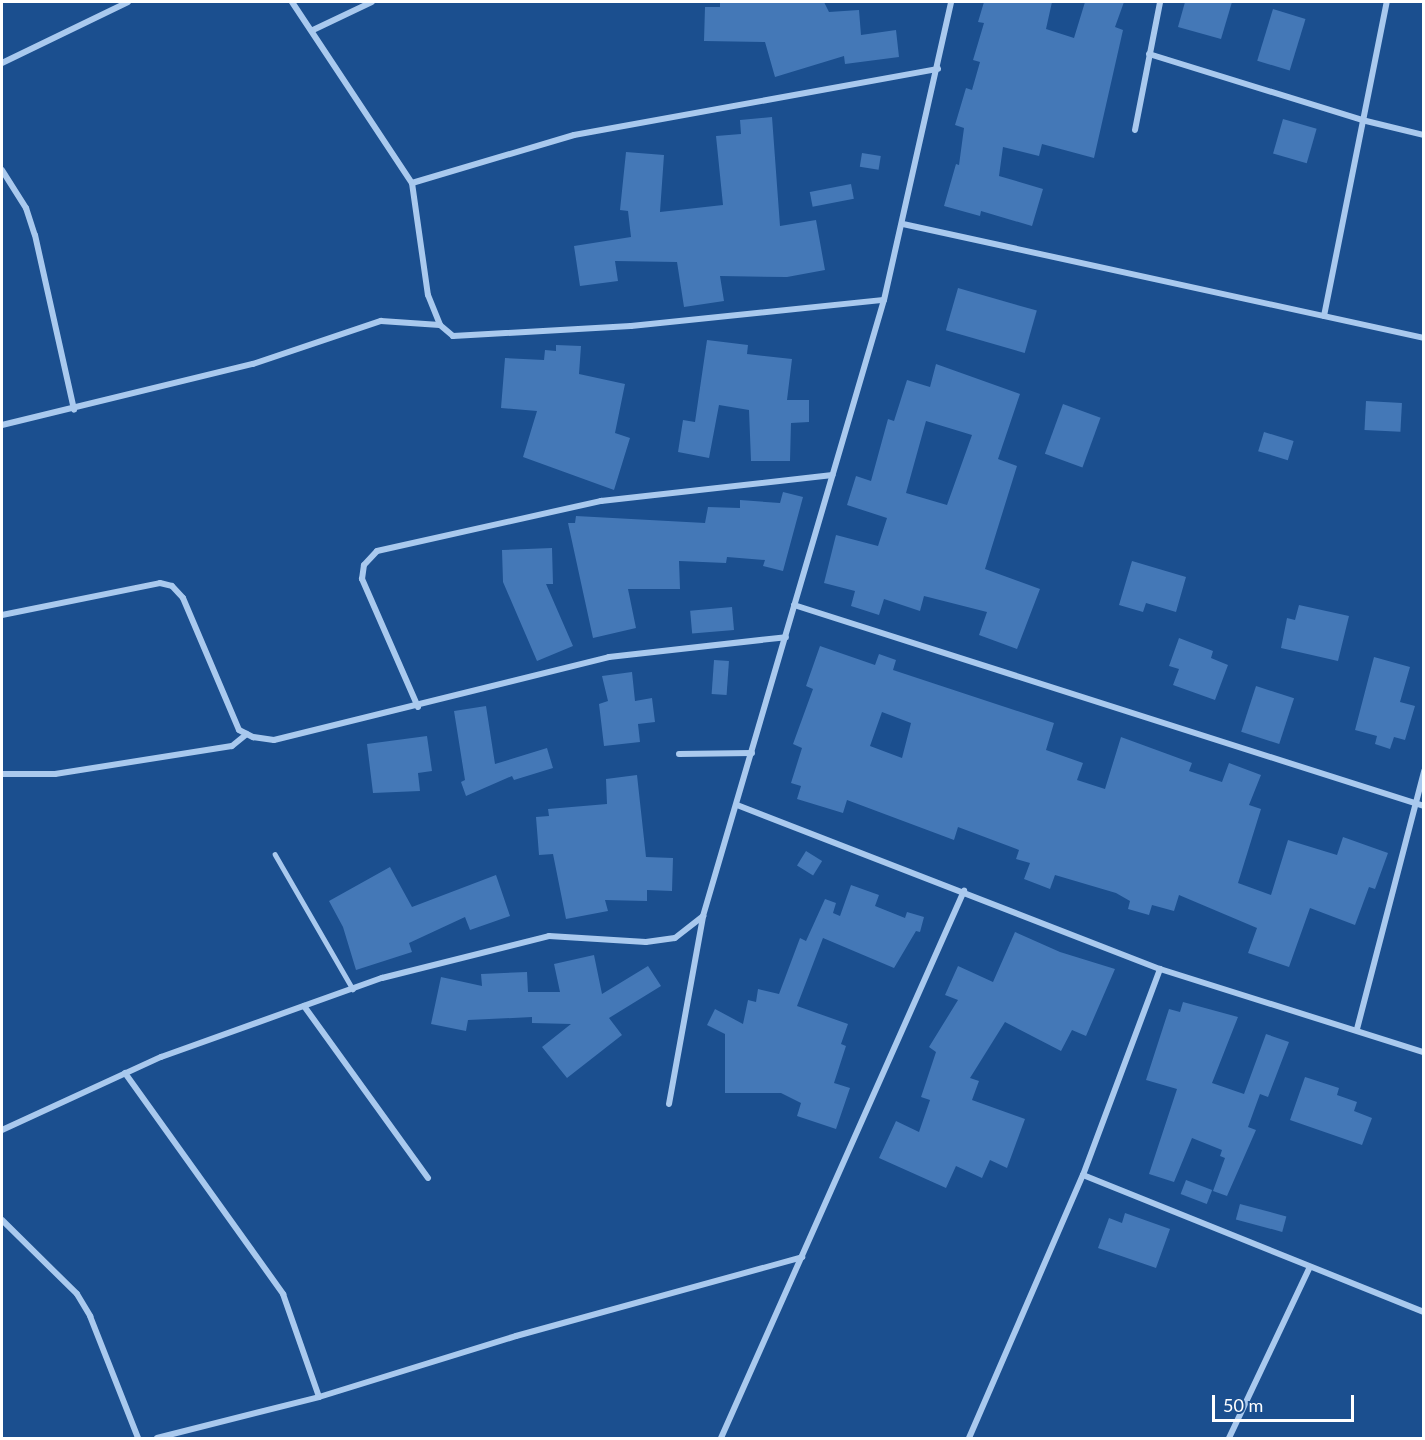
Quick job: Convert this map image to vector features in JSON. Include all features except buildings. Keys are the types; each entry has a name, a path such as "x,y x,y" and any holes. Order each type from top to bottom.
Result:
{"street":[{"path":"2,63 128,2"},
{"path":"292,2 313,30 412,183 428,296 440,325 453,336 572,330 884,300"},
{"path":"313,30 372,2"},
{"path":"669,1104 703,916 884,300 938,69 951,2"},
{"path":"1135,130 1160,2"},
{"path":"1324,316 1387,2"},
{"path":"1149,54 1362,120 1424,135"},
{"path":"412,183 574,135 938,69"},
{"path":"2,170 26,208 35,235 74,410"},
{"path":"903,224 1424,338"},
{"path":"2,425 74,410 253,364 381,321 440,325"},
{"path":"418,707 362,579 364,565 377,550 601,501 833,475"},
{"path":"2,615 160,583 172,586 183,598 240,730 247,734 274,740 418,707 609,657 786,637"},
{"path":"794,605 1424,806"},
{"path":"2,774 55,774 232,746 247,734"},
{"path":"679,754 752,753"},
{"path":"1357,1029 1424,771"},
{"path":"737,805 964,891 1160,969 1357,1029 1424,1052"},
{"path":"721,1438 964,891"},
{"path":"2,1130 125,1074 353,988 517,941 549,936 646,942 675,938 703,916"},
{"path":"969,1438 1083,1175 1160,969"},
{"path":"304,1006 428,1178"},
{"path":"125,1074 283,1294 319,1397"},
{"path":"1083,1175 1424,1312"},
{"path":"2,1220 77,1294 90,1316 138,1438"},
{"path":"156,1438 319,1397 516,1336 802,1257"},
{"path":"1229,1438 1310,1267"}],"lane":[{"path":"275,854 353,988"}]}
